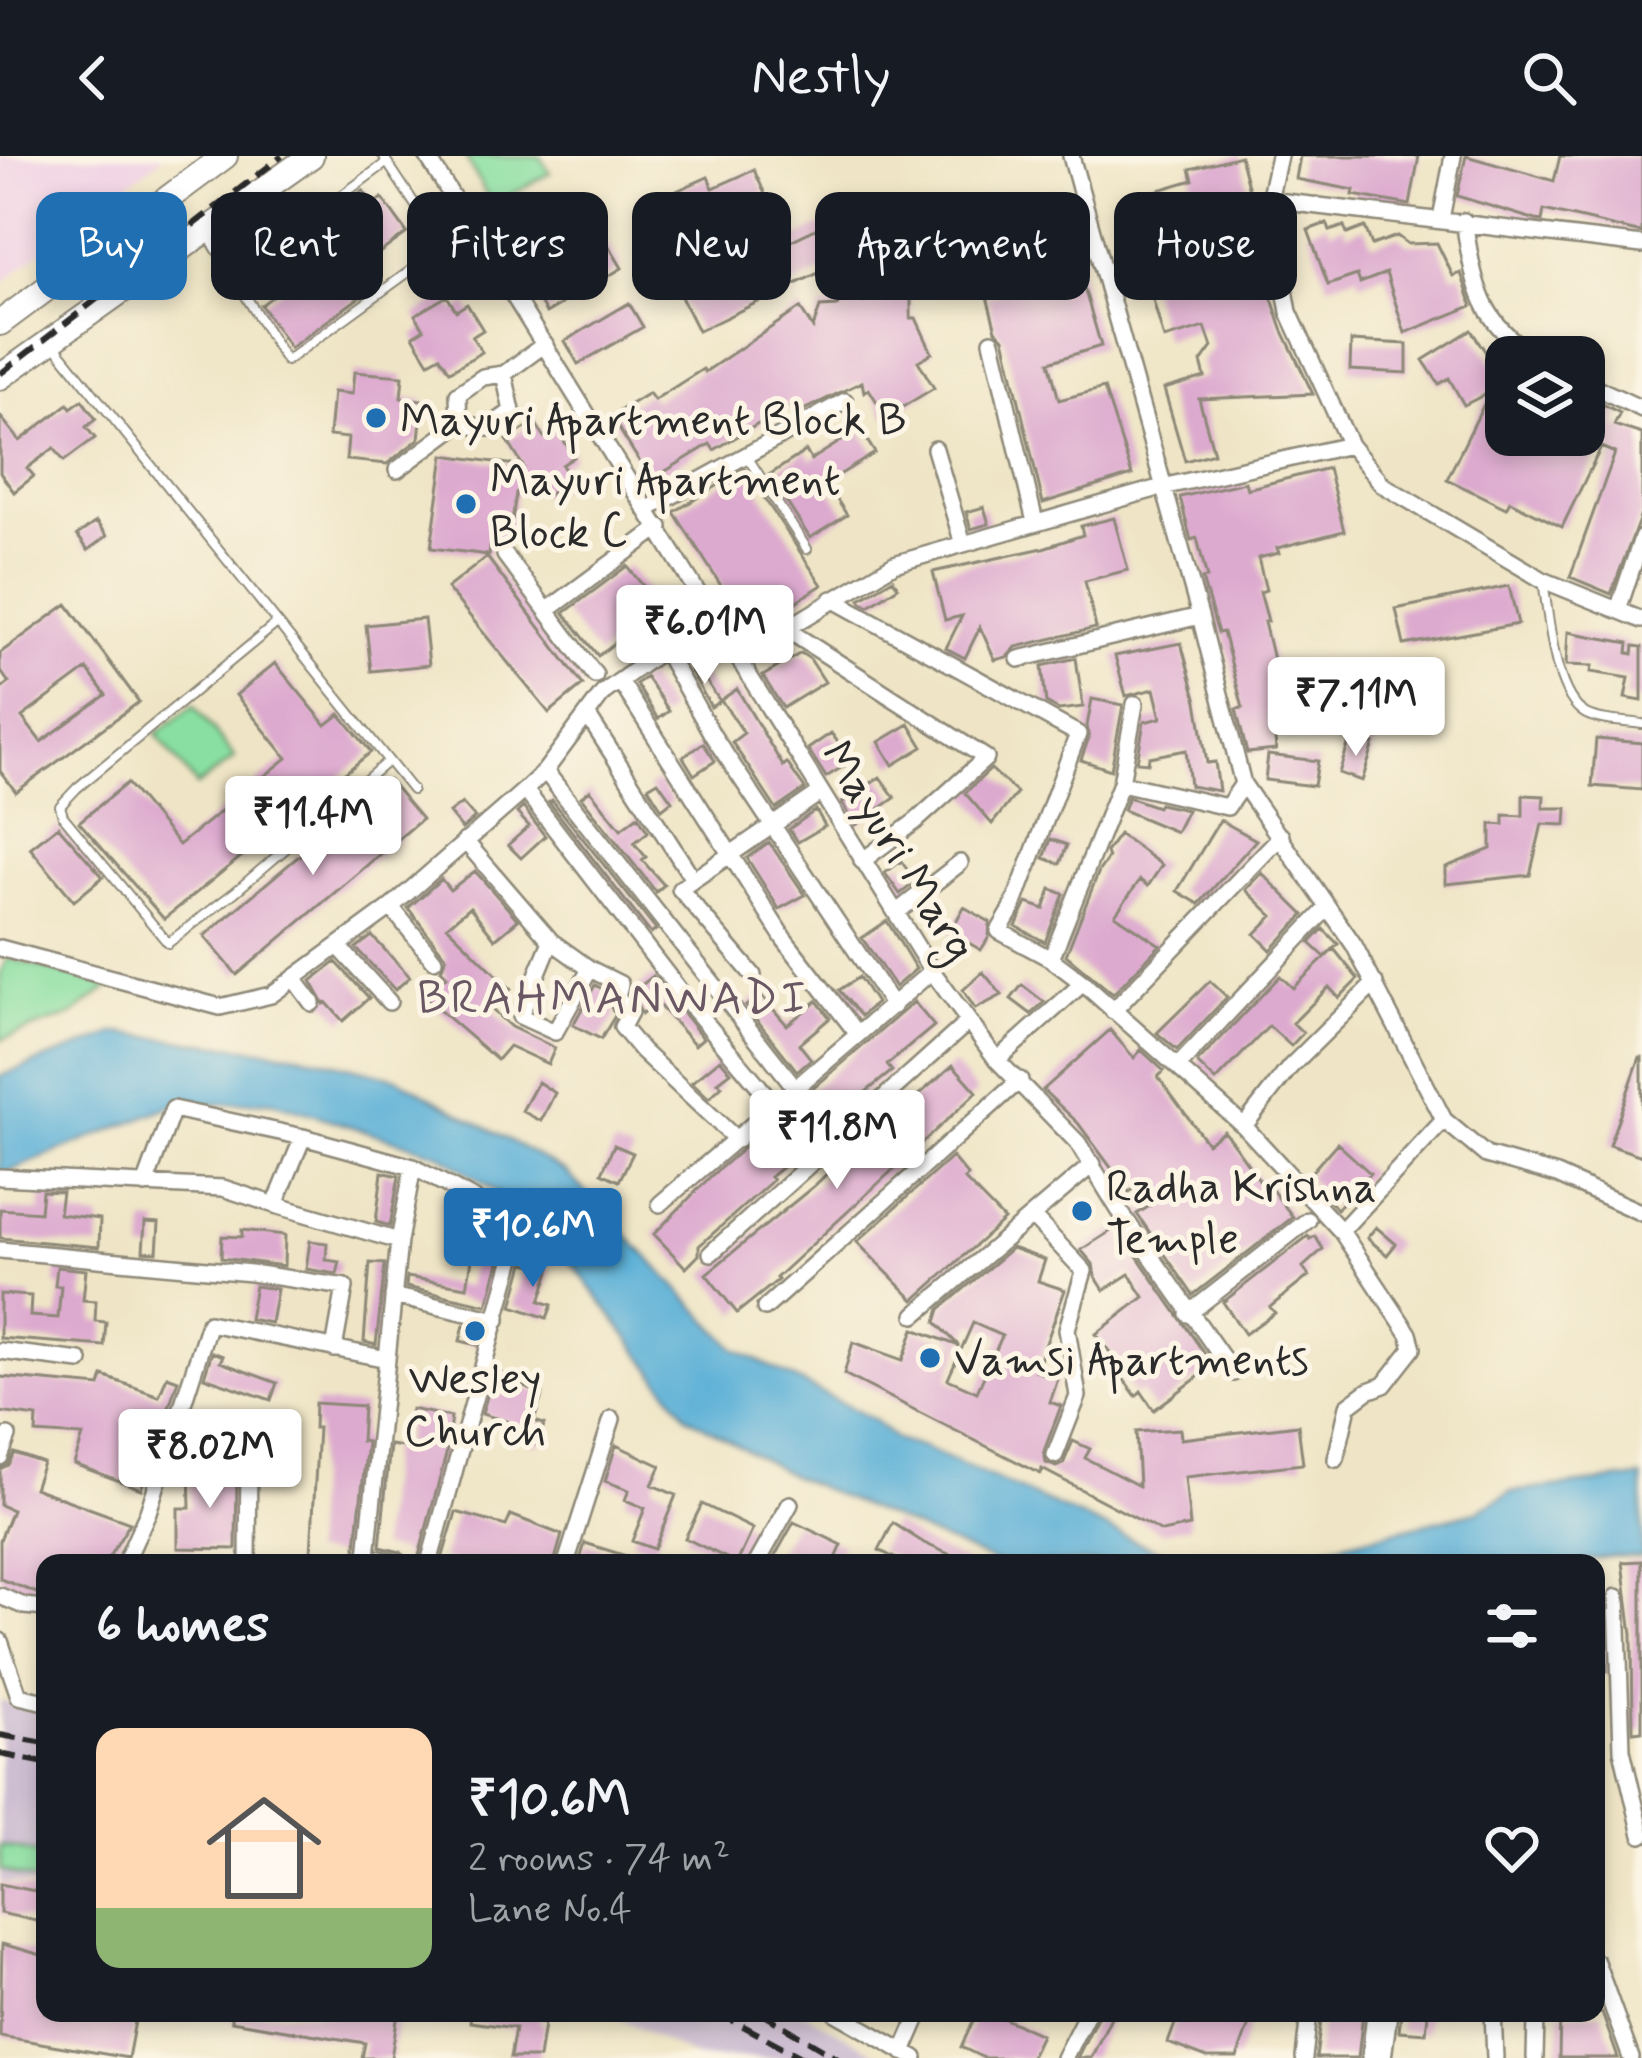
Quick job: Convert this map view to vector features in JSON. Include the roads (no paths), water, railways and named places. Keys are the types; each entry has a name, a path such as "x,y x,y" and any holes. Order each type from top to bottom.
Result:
{"main road":[{"path":"0,323 225,156"},
{"path":"0,377 311,156"}],"street":[{"name":"Mayuri Marg","path":"427,156 932,971 997,1060 1093,1164 1188,1314 1232,1373"},
{"path":"1071,156 1243,784 1375,983 1444,1120 1486,1155 1557,1174 1642,1213"},
{"path":"1271,192 1279,156"},
{"path":"1441,219 1453,156"},
{"path":"1297,203 1642,245"},
{"path":"1465,221 1476,285 1491,320 1506,336"},
{"path":"1287,300 1350,445 1383,485 1543,580 1642,620"},
{"path":"992,341 1035,522"},
{"path":"458,424 458,394 483,377 504,374 544,344"},
{"path":"397,470 458,424 488,428 512,411 504,374"},
{"path":"1605,392 1642,409"},
{"path":"648,509 844,401"},
{"path":"738,658 894,564 1162,487 1350,445"},
{"path":"935,449 963,544"},
{"path":"548,610 660,527"},
{"path":"1618,610 1642,538"},
{"path":"505,555 595,675"},
{"path":"832,598 1078,734 999,931 1083,983 1244,1126 1341,1231 1409,1334 1413,1348 1384,1385 1368,1390 1348,1406 1336,1459"},
{"path":"0,948 220,1007 271,995 391,907 525,790 545,771 603,693 664,649 709,605"},
{"path":"1019,659 1200,616"},
{"path":"786,629 986,758 916,821 862,861"},
{"path":"664,649 713,736 892,1006"},
{"path":"620,681 784,940 857,1033"},
{"path":"1051,959 1121,783 1135,704"},
{"path":"587,716 693,880"},
{"path":"545,771 794,1086"},
{"path":"1121,783 1227,807 1243,784"},
{"path":"525,790 689,1003 773,1103"},
{"path":"753,975 680,890 820,792"},
{"path":"1113,1012 1281,836"},
{"path":"465,841 551,941 620,984 617,997 630,1012 622,1027 736,1140"},
{"path":"897,912 960,863"},
{"path":"391,907 434,960"},
{"path":"1178,1066 1328,907"},
{"path":"551,941 520,1016 555,1032 590,969"},
{"path":"339,947 388,1002"},
{"path":"660,1204 932,971"},
{"path":"295,980 312,1003"},
{"path":"997,1060 1083,983"},
{"path":"1244,1126 1290,1067 1375,983"},
{"path":"711,1252 968,1022"},
{"path":"764,1308 1020,1080"},
{"path":"145,1185 173,1109 413,1167 522,1225 431,1554"},
{"path":"1341,1231 1444,1120"},
{"path":"275,1204 303,1137"},
{"path":"915,1315 1093,1164"},
{"path":"367,1554 393,1296 413,1167"},
{"path":"0,1178 223,1188 400,1241"},
{"path":"1032,1216 1084,1271 1067,1329 1078,1396 1055,1455"},
{"path":"1188,1314 1308,1220"},
{"path":"0,1250 251,1273 345,1287 334,1349"},
{"path":"393,1296 496,1320"},
{"path":"129,1554 148,1512 209,1323 387,1359"},
{"path":"0,1352 80,1361"},
{"path":"569,1554 612,1419"},
{"path":"177,1427 249,1456 248,1554"},
{"path":"0,1457 8,1436"},
{"path":"763,1554 790,1504"},
{"path":"0,1596 36,1607"},
{"path":"1617,1597 1622,1750 1642,1835"},
{"path":"0,1640 19,1696 36,1700"},
{"path":"1620,1670 1642,1667"},
{"path":"1605,1987 1631,2058"},
{"path":"852,2022 909,2055 918,2022"},
{"path":"1064,2058 1082,2022"},
{"path":"1304,2058 1308,2022"},
{"path":"1370,2058 1374,2022"},
{"path":"1383,2058 1388,2022"},
{"path":"1493,2022 1495,2058"},
{"path":"1534,2058 1536,2022"}],"lane":[{"path":"342,192 384,160 442,247 383,290"},
{"path":"205,230 211,240"},
{"path":"248,300 286,361 369,300"},
{"path":"51,341 412,790"},
{"path":"745,453 807,549"},
{"path":"1543,580 1558,672 1578,708 1590,716 1642,724"},
{"path":"277,623 77,788 61,806 78,834 169,943 388,761"}],"water":[{"path":"117,1033 298,1054 397,1078 566,1172 736,1349 874,1420 896,1440 1166,1554 976,1554 790,1475 687,1416 573,1264 518,1207 440,1154 270,1101 168,1107 0,1175 0,1076"},
{"path":"1642,1477 1642,1557 1301,1554 1477,1511 1511,1492"}],"railway":[{"path":"0,374 282,156"},
{"path":"0,1735 36,1741"},
{"path":"0,1754 36,1761"},
{"path":"736,2022 803,2058"},
{"path":"776,2022 838,2058"}],"place":[{"name":"Mayuri Apartment Block B","path":"376,418"},
{"name":"Mayuri Apartment Block C","path":"466,504"},
{"name":"Radha Krishna Temple","path":"1082,1211"},
{"name":"Wesley Church","path":"475,1331"},
{"name":"Vamsi Apartments","path":"930,1358"}],"district":[{"name":"BRAHMANWADI","path":"613,996"}]}
